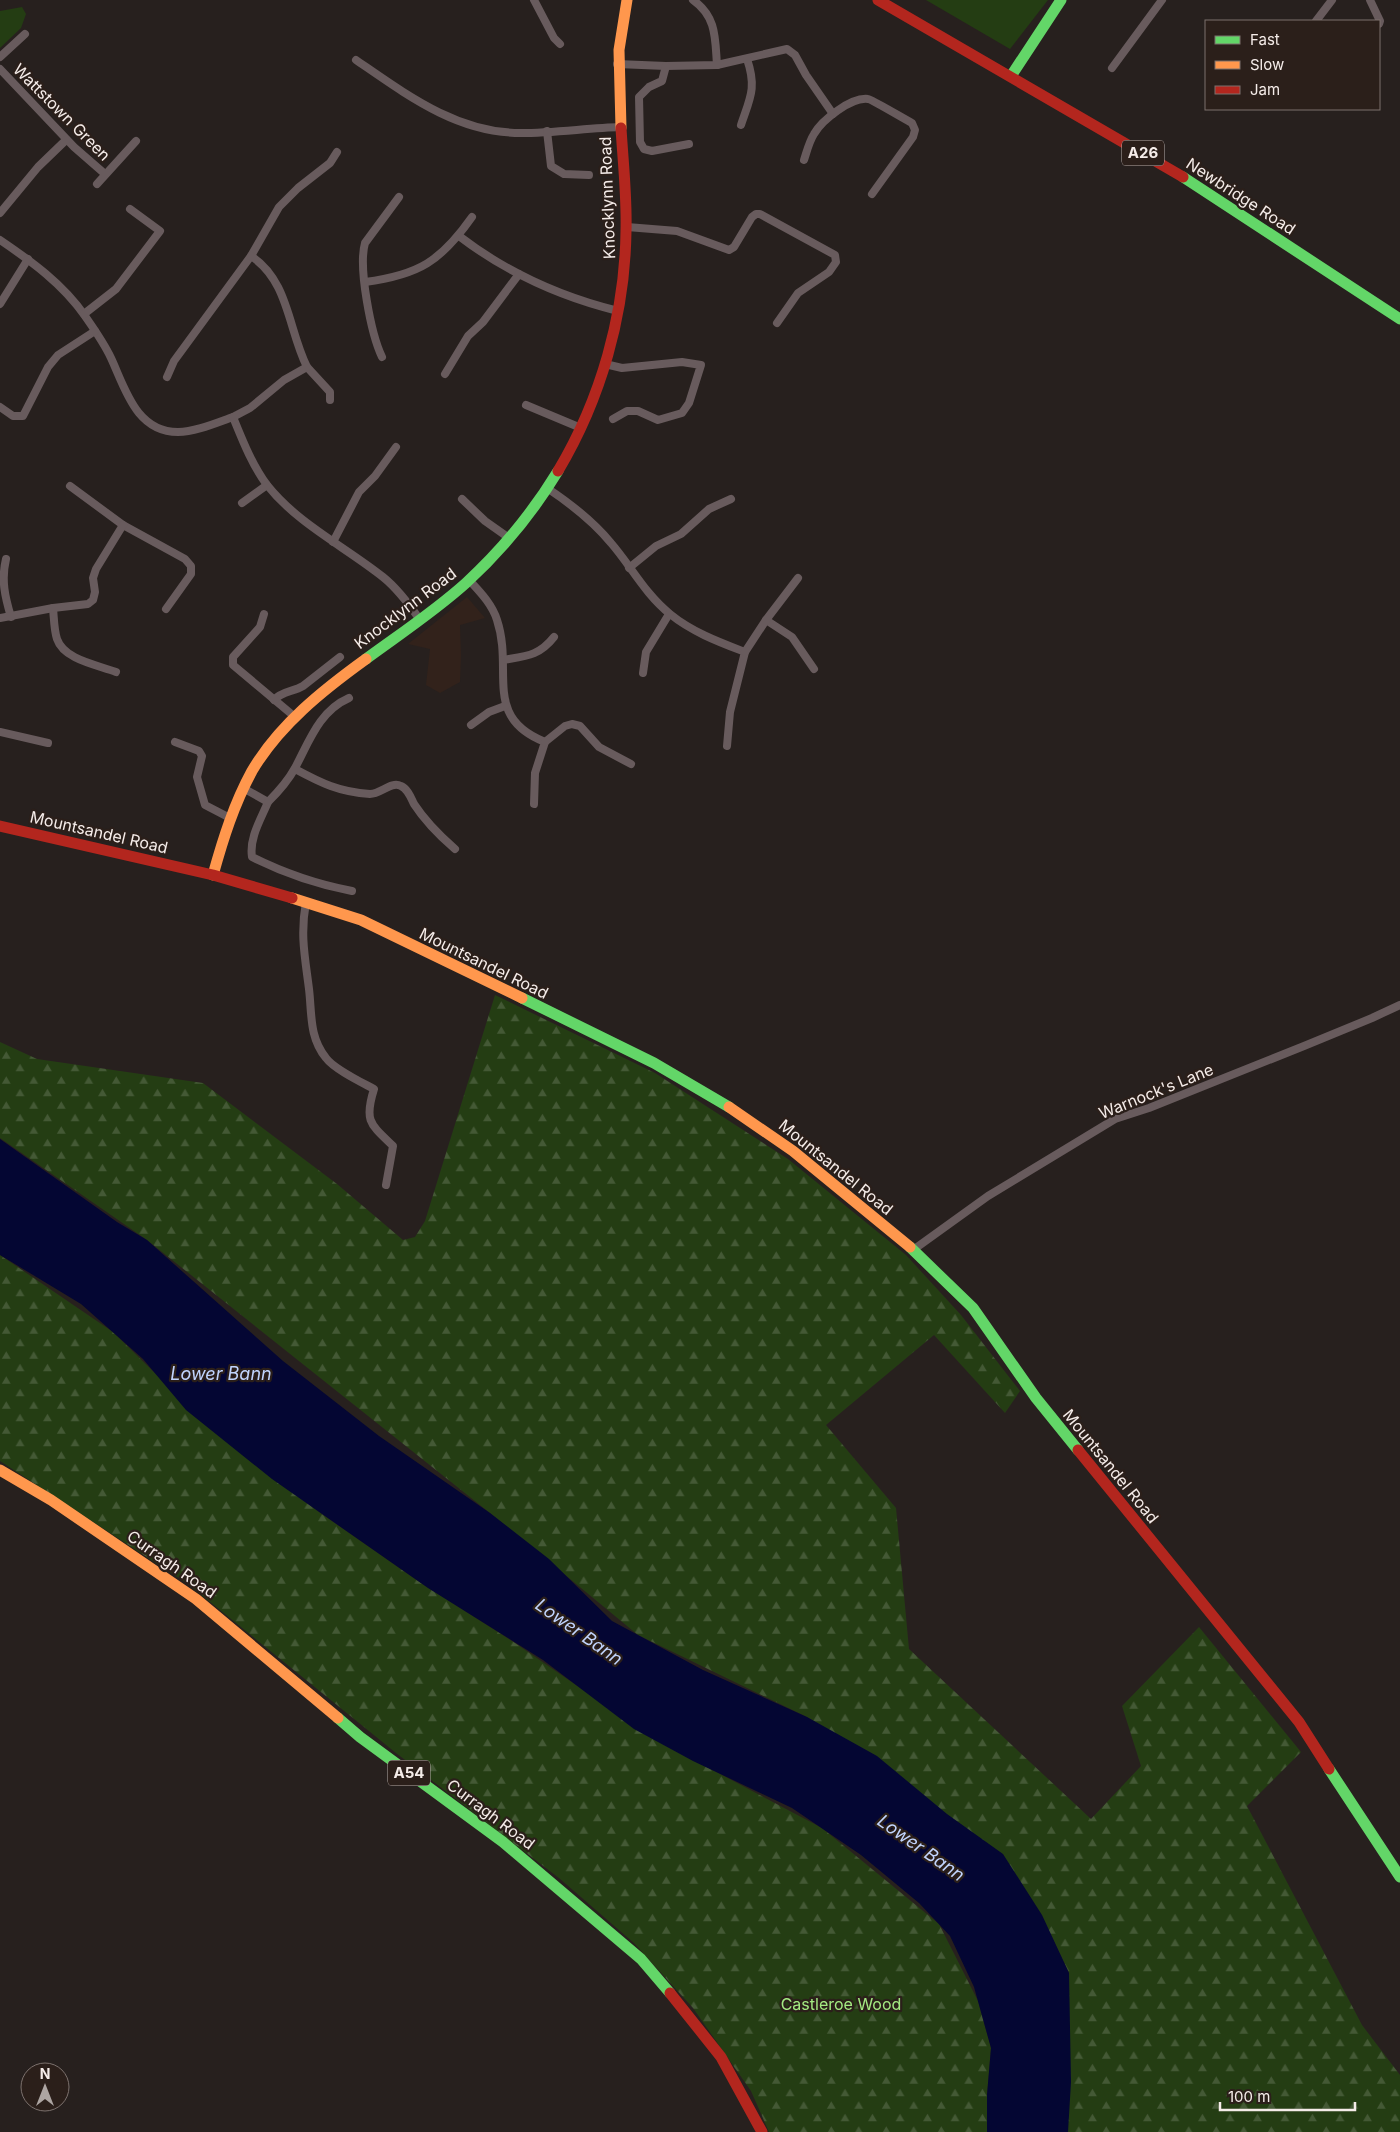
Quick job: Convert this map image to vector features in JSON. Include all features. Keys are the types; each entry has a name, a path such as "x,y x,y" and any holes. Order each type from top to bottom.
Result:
{"main road":[{"name":"Knocklynn Road","path":"213,875 230,818 243,788 262,756 294,717 327,686 447,600 469,580 509,538 547,488 581,428 605,364 625,272 627,227 617,64 622,22 627,0"},
{"name":"Newbridge Road","path":"878,0 1164,165 1400,319"},
{"path":"1011,76 1062,0"},
{"name":"Mountsandel Road","path":"0,826 213,875 360,920 654,1063 732,1109 793,1151 913,1250 973,1308 1042,1405 1299,1722 1400,1877"},
{"name":"Curragh Road","path":"0,1470 51,1500 196,1599 360,1737 503,1842 641,1960 690,2017 721,2057 762,2132"}],"street":[{"path":"534,0 554,38 560,44"},
{"path":"693,0 705,10 714,26 717,65"},
{"path":"1112,68 1162,0"},
{"path":"1317,20 1332,0"},
{"path":"1370,0 1380,20"},
{"name":"Wattstown Green","path":"0,57 25,34"},
{"path":"617,64 666,66 717,65 788,48 833,114"},
{"path":"741,125 753,90 752,72 747,59"},
{"path":"356,60 405,93 449,118 465,124 508,132 621,128"},
{"path":"666,66 662,80 649,87 639,97 640,142 644,149 652,151 689,144"},
{"name":"Wattstown Green","path":"0,69 66,140 105,174"},
{"path":"804,160 814,133 833,114 859,99 867,98 876,102 915,126 913,137 872,194"},
{"path":"547,131 551,166 564,174 589,175"},
{"path":"0,213 38,166 66,140"},
{"name":"Wattstown Green","path":"97,184 136,141"},
{"path":"167,377 174,361 185,345 251,256 279,207 298,188 330,163 336,152"},
{"path":"382,357 372,323 362,252 365,243 399,197"},
{"path":"84,314 116,289 160,231 130,209"},
{"path":"627,227 677,231 729,250 734,247 752,217 756,214 835,255 836,262 829,272 798,293 777,323"},
{"path":"365,282 398,276 425,266 446,251 472,217"},
{"path":"459,236 485,255 519,274 574,298 618,311"},
{"path":"0,240 28,259 60,287 84,314 110,356 136,412 148,422 164,430 178,432 233,417 255,404 284,380 306,367"},
{"path":"251,256 273,278 282,293 294,338 306,367 330,392 330,400"},
{"path":"0,304 28,259"},
{"path":"445,374 468,336 483,322 519,274"},
{"path":"0,407 14,416 23,416 48,367 58,355 95,331"},
{"path":"605,364 622,368 682,362 700,366 696,384 682,413 658,420 638,411 627,411 612,419"},
{"path":"526,405 581,428"},
{"path":"233,417 251,457 268,485 295,514 387,581 420,620"},
{"path":"333,542 359,492 375,476 396,447"},
{"path":"242,503 268,485"},
{"path":"70,486 123,525 185,559 191,566 191,574 166,609"},
{"path":"547,488 578,510 601,530 646,590 669,614 707,637 745,652"},
{"path":"462,499 485,521 509,538"},
{"path":"629,568 656,546 681,534 708,509 731,500"},
{"path":"0,618 53,608 88,604 93,600 96,569 123,525"},
{"path":"6,559 3,591 11,616"},
{"path":"727,746 730,712 737,677 745,652 766,620 798,578"},
{"path":"469,580 494,612 498,623 503,660 505,706 513,721 529,736 545,742"},
{"path":"53,608 57,639 63,650 70,655 116,672"},
{"path":"264,614 260,627 233,658 233,665 294,717"},
{"path":"644,673 646,652 669,614"},
{"path":"766,620 792,637 814,669"},
{"path":"503,660 533,655 546,648 554,637"},
{"path":"274,700 280,694 297,690 340,657"},
{"path":"349,698 331,709 309,738 294,769 281,788 268,802 251,849 252,857 282,872 307,881 352,891"},
{"path":"471,725 489,712 505,706"},
{"path":"534,804 535,774 545,742 565,726 572,724 580,726 599,747 631,764"},
{"path":"0,732 48,744"},
{"path":"175,742 199,751 202,756 196,777 205,805 230,818"},
{"path":"294,769 324,786 346,791 371,794 394,784 401,785 406,789 415,805 440,836 455,849"},
{"path":"243,788 268,802"},
{"path":"306,902 302,932 303,948 310,998 311,1024 315,1040 326,1060 374,1089 368,1107 372,1126 393,1146 386,1185"},
{"name":"Warnock's Lane","path":"913,1250 988,1196 1115,1119 1148,1108 1400,1005"}],"shaded area":[{"path":"467,597 485,618 460,625 460,682 440,693 426,685 430,649 408,644"}],"green space":[{"path":"926,0 1048,0 1010,49"},
{"path":"22,7 26,14 21,28 0,48 0,11"},
{"path":"495,995 655,1073 788,1159 906,1255 961,1315 1020,1391 1005,1413 934,1335 826,1425 896,1508 909,1649 1091,1819 1141,1766 1122,1706 1199,1627 1301,1752 1247,1806 1362,2025 1400,2075 1400,2132 1066,2132 1069,1973 1045,1923 807,1717 638,1635 490,1513 147,1240 0,1138 0,1042 37,1059 203,1083 337,1184 403,1240 415,1237 425,1221"},
{"name":"Castleroe Wood","path":"0,1255 113,1332 217,1434 319,1512 421,1583 512,1641 656,1740 822,1828 939,1924 978,2001 991,2048 987,2095 987,2132 769,2132 751,2091 693,2008 634,1943 559,1878 396,1753 188,1584 0,1461"}],"water":[{"name":"Lower Bann","path":"0,1139 117,1222 147,1240 283,1361 379,1436 490,1513 549,1559 612,1621 703,1670 807,1717 877,1756 947,1814 1003,1854 1042,1915 1069,1973 1071,2082 1068,2132 987,2132 987,2095 991,2048 974,1987 950,1936 919,1903 861,1855 792,1808 693,1761 634,1729 543,1660 428,1588 272,1479 186,1410 143,1359 81,1304 0,1255"}],"traffic: fast":[{"path":"1011,76 1061,0"},
{"path":"1183,177 1400,319"},
{"path":"366,659 466,583 516,530 558,471"},
{"path":"522,998 654,1063 729,1107"},
{"path":"910,1247 973,1308 1036,1398 1078,1450"},
{"path":"338,1718 360,1737 503,1842 641,1959 670,1993"},
{"path":"1329,1769 1400,1877"}],"traffic: slow":[{"path":"621,128 619,50 627,0"},
{"path":"213,875 234,809 252,771 263,754 275,738 303,709 366,659"},
{"path":"292,898 361,920 522,998"},
{"path":"729,1107 793,1151 910,1247"},
{"path":"0,1470 51,1500 196,1599 338,1718"}],"traffic: jam":[{"path":"878,0 1183,177"},
{"path":"558,471 587,415 598,385 608,355 621,293 626,231 621,128"},
{"path":"0,826 213,875 292,898"},
{"path":"1078,1450 1299,1722 1329,1769"},
{"path":"670,1993 721,2057 762,2132"}]}
